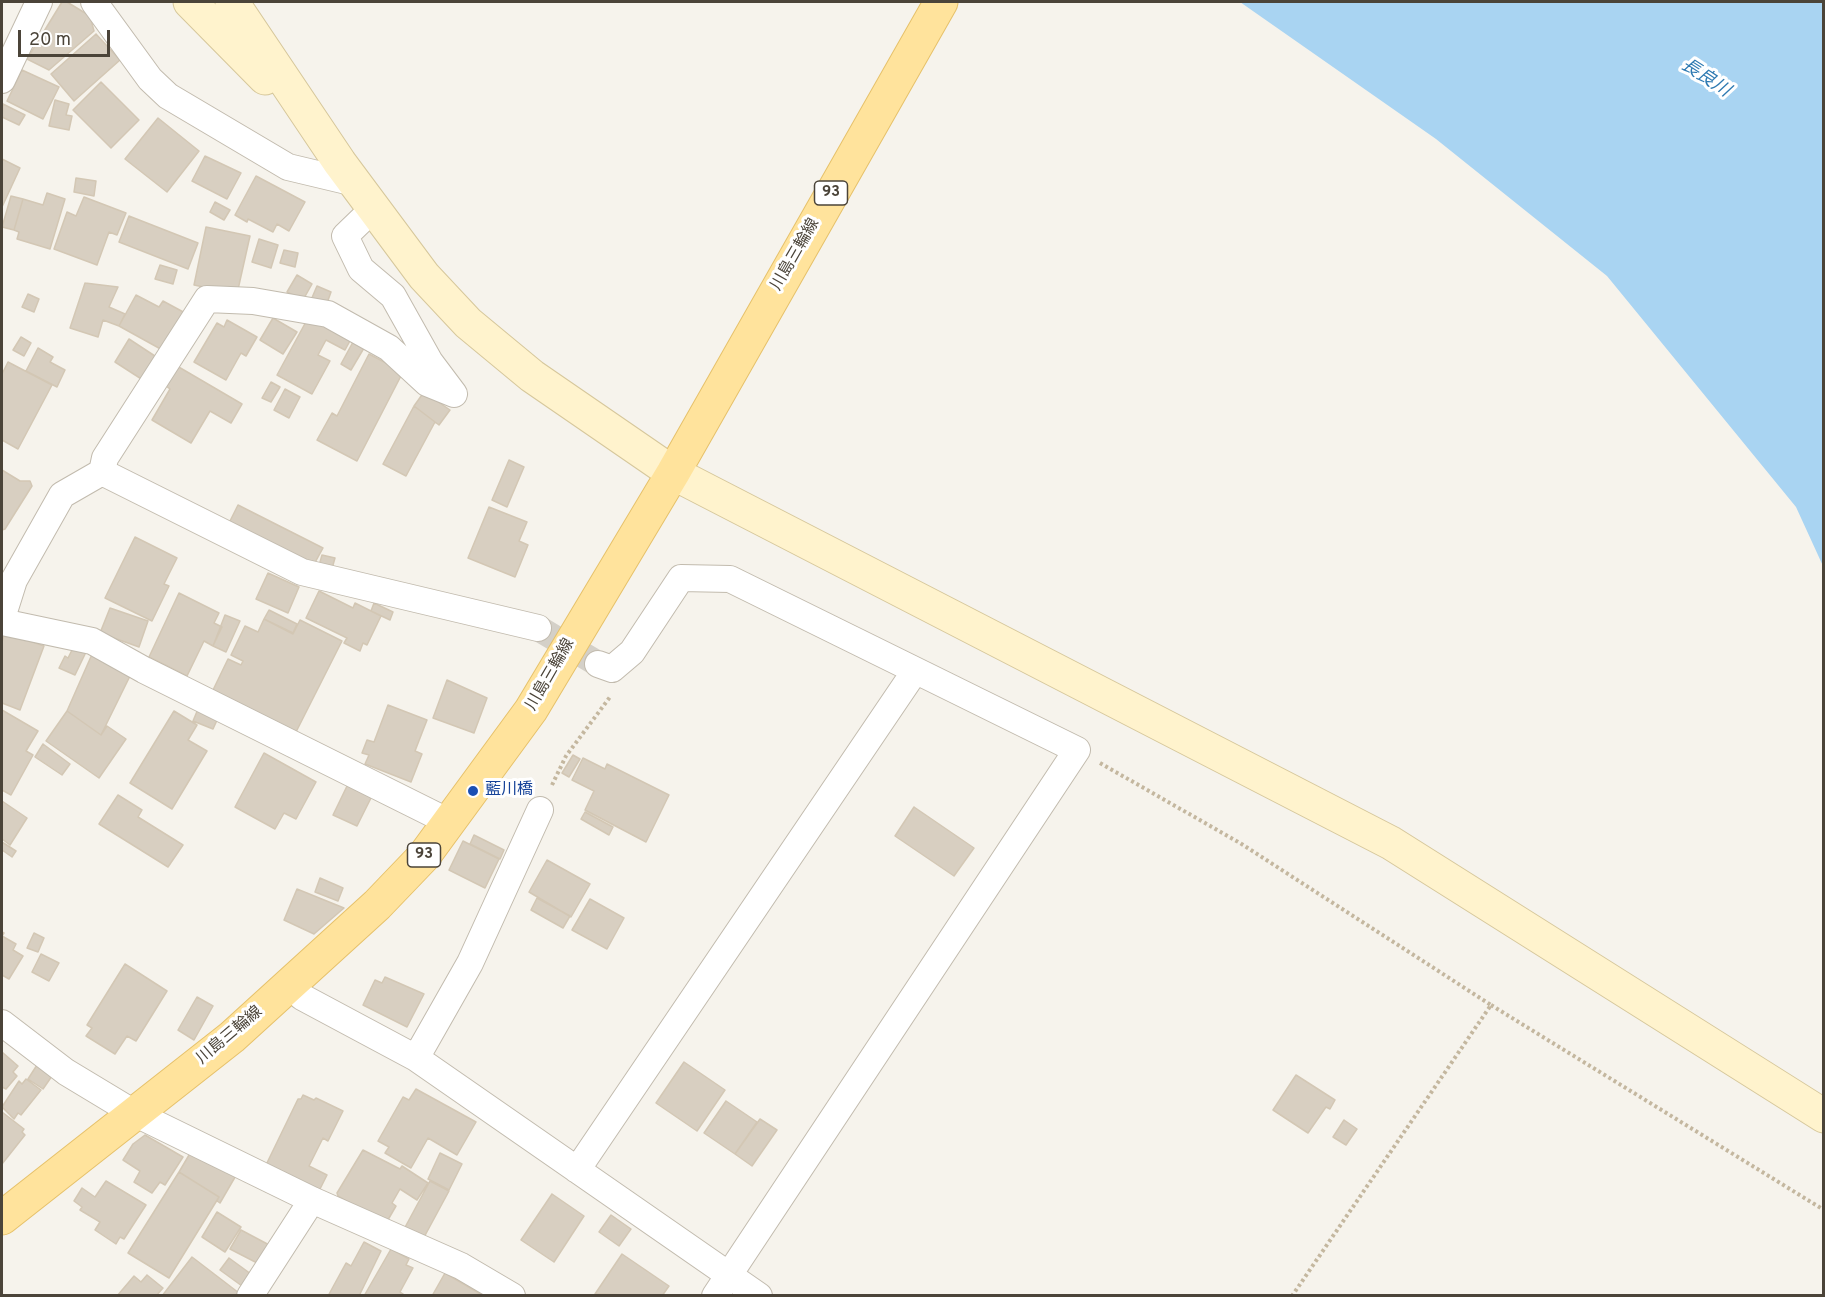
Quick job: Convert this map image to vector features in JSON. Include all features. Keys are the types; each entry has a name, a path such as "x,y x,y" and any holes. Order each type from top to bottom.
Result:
{"main road":[{"name":"川島三輪線","path":"2,1218 232,1037 376,905 424,855 531,710 673,473 721,385 941,2"}],"street":[{"path":"2,80 39,2"},
{"path":"94,2 150,79 168,96 288,167 356,184"},
{"path":"190,2 262,76 356,184"},
{"path":"232,2 356,184 424,276 468,323 532,376 673,473 1390,843 1824,1116"},
{"path":"356,184 345,236 361,269 393,296 430,362 454,394 428,383 389,348 328,314 254,301 207,299 105,458 102,472 62,495 14,580 2,620 92,640 144,670 449,822"},
{"path":"102,472 302,572 538,628"},
{"path":"605,667 632,652 681,579 730,579 1077,750 723,1286"},
{"path":"577,1170 915,671"},
{"path":"416,1059 470,963 540,810"},
{"path":"294,982 302,997 416,1059 577,1170 723,1286 759,1296"},
{"path":"2,1023 66,1072 134,1113 312,1200 461,1266 512,1296"},
{"path":"250,1296 312,1200"}],"path":[{"path":"540,810 566,756 616,689 605,667"},
{"path":"1077,750 1240,843 1491,1005 1824,1210"},
{"path":"1292,1296 1491,1005"}],"water":[{"name":"長良川","path":"1240,2 1823,2 1823,566 1796,507 1607,276 1436,139"}],"building":[{"path":"62,2 67,2 90,16 94,31 49,70 27,59"},
{"path":"96,34 120,60 74,101 51,74"},
{"path":"22,70 59,87 43,119 7,101"},
{"path":"101,82 139,120 111,148 73,110"},
{"path":"55,100 69,104 66,115 72,116 69,130 49,126"},
{"path":"3,104 25,115 19,125 2,117"},
{"path":"158,118 199,151 167,192 125,159"},
{"path":"205,156 241,173 227,199 192,181"},
{"path":"2,159 20,168 2,207"},
{"path":"256,176 305,202 289,231 277,224 273,232 235,215"},
{"path":"76,178 96,181 94,196 74,192"},
{"path":"47,193 65,199 50,249 17,239 19,232 14,230 23,199 43,205"},
{"path":"11,196 23,199 14,230 2,227"},
{"path":"84,197 126,213 117,235 109,232 97,265 54,249 67,212 76,216"},
{"path":"215,202 230,210 224,220 210,212"},
{"path":"129,216 198,243 188,269 119,242"},
{"path":"206,227 250,236 237,294 194,285"},
{"path":"259,239 278,245 271,268 252,262"},
{"path":"284,250 298,253 295,267 280,263"},
{"path":"160,265 177,270 173,284 155,279"},
{"path":"297,275 312,284 303,300 287,292"},
{"path":"85,283 118,287 109,307 125,314 119,326 103,320 98,337 70,328"},
{"path":"317,286 331,292 326,306 311,300"},
{"path":"28,294 39,299 34,312 22,307"},
{"path":"136,295 159,307 163,301 187,314 166,352 119,326"},
{"path":"273,318 297,332 283,354 260,340"},
{"path":"308,318 351,339 345,350 326,340 318,355 330,361 312,394 277,375"},
{"path":"227,320 257,337 246,356 241,353 226,380 194,362 217,323 224,327"},
{"path":"21,337 31,343 24,356 13,350"},
{"path":"129,339 161,360 146,382 115,362"},
{"path":"353,342 364,348 351,370 341,364"},
{"path":"38,348 53,357 50,362 65,370 57,387 26,371"},
{"path":"369,354 403,372 357,461 317,440 332,413 337,416"},
{"path":"8,362 52,385 18,449 2,440 2,374"},
{"path":"177,366 242,404 231,423 210,411 191,443 152,420 170,389 166,386"},
{"path":"271,382 280,387 271,402 262,398"},
{"path":"285,389 300,397 289,418 274,410"},
{"path":"424,392 450,410 439,425 414,406"},
{"path":"414,406 435,422 406,476 383,464"},
{"path":"509,460 524,467 507,507 492,500"},
{"path":"2,470 20,481 30,481 32,486 5,529 2,530"},
{"path":"238,505 323,548 312,568 228,525"},
{"path":"489,507 527,522 519,541 528,545 515,577 468,558"},
{"path":"135,537 177,558 164,584 169,586 152,621 105,598"},
{"path":"322,555 335,558 331,572 318,569"},
{"path":"268,573 299,587 288,613 256,599"},
{"path":"319,591 353,608 355,603 381,616 367,645 363,643 360,651 344,643 347,638 306,618"},
{"path":"179,593 219,613 214,623 222,627 213,646 204,641 187,676 149,657"},
{"path":"374,603 393,612 390,620 371,611"},
{"path":"110,608 148,621 139,647 100,633"},
{"path":"269,610 297,624 293,633 264,619"},
{"path":"225,615 240,621 226,652 213,646"},
{"path":"264,619 293,634 300,620 342,641 296,732 213,690 228,659 241,665 243,661 231,655 245,626 258,632"},
{"path":"5,632 44,646 20,710 2,703 2,642"},
{"path":"75,644 87,650 75,675 59,668 65,656 68,658"},
{"path":"93,652 132,672 101,735 67,711"},
{"path":"447,680 487,698 474,733 433,718"},
{"path":"388,705 427,720 415,751 422,754 411,782 365,764 369,755 362,753 367,740 374,742"},
{"path":"198,709 218,718 213,729 193,721"},
{"path":"2,710 38,731 26,751 33,755 11,795 2,790"},
{"path":"67,711 101,735 107,726 126,739 99,778 46,741"},
{"path":"174,711 197,725 188,740 207,751 172,809 130,783"},
{"path":"43,744 70,764 62,775 35,757"},
{"path":"264,753 316,782 296,819 284,813 275,829 235,807"},
{"path":"573,755 580,759 569,777 562,773"},
{"path":"583,758 605,769 607,764 669,795 646,842 585,810 594,791 572,780"},
{"path":"348,784 372,796 357,826 333,815"},
{"path":"118,795 142,810 138,817 183,845 168,867 99,824"},
{"path":"2,801 27,818 10,845 2,839"},
{"path":"914,807 974,848 954,876 895,836"},
{"path":"585,812 613,827 609,835 581,819"},
{"path":"474,835 504,850 500,859 470,844"},
{"path":"463,841 499,859 485,888 449,870"},
{"path":"2,842 16,851 12,857 2,850"},
{"path":"547,860 590,884 571,917 529,892"},
{"path":"320,878 343,888 338,901 315,892"},
{"path":"297,889 344,908 314,934 284,920"},
{"path":"537,898 570,916 563,928 531,910"},
{"path":"590,899 624,918 607,949 572,930"},
{"path":"34,933 44,938 38,952 27,948"},
{"path":"2,936 16,944 13,950 23,956 9,979 2,975"},
{"path":"41,954 59,963 49,981 32,972"},
{"path":"125,964 167,991 136,1041 127,1036 115,1054 86,1036 92,1028 87,1025"},
{"path":"385,977 424,994 407,1027 363,1005 375,980 382,983"},
{"path":"197,997 213,1006 194,1040 178,1030"},
{"path":"2,1052 18,1066 13,1072 17,1076 6,1089 2,1087"},
{"path":"684,1062 725,1090 697,1131 656,1103"},
{"path":"37,1065 52,1076 43,1089 28,1079"},
{"path":"1296,1075 1335,1100 1330,1109 1326,1107 1308,1133 1273,1110"},
{"path":"26,1079 41,1090 21,1115 18,1113 14,1119 2,1107 19,1081 22,1084"},
{"path":"416,1089 476,1122 457,1155 428,1138 411,1168 385,1153 389,1147 378,1141 403,1097 409,1100"},
{"path":"303,1095 314,1100 316,1098 343,1111 328,1141 323,1138 309,1166 327,1175 317,1195 264,1169 298,1099 301,1099"},
{"path":"726,1101 757,1122 735,1154 704,1133"},
{"path":"2,1112 24,1129 22,1132 25,1135 2,1164"},
{"path":"760,1119 777,1130 752,1166 735,1154"},
{"path":"1344,1120 1357,1129 1346,1145 1333,1137"},
{"path":"145,1135 183,1157 165,1185 160,1182 152,1193 134,1182 140,1171 123,1160 133,1144"},
{"path":"192,1150 238,1172 220,1203 217,1201 219,1197 179,1172"},
{"path":"363,1150 400,1169 402,1166 428,1183 417,1200 400,1189 392,1203 396,1206 385,1225 338,1196 337,1193"},
{"path":"440,1153 462,1164 449,1190 428,1179"},
{"path":"179,1172 219,1197 169,1278 128,1253"},
{"path":"106,1181 146,1205 124,1239 120,1237 116,1244 95,1230 100,1222 80,1210 82,1207 74,1201 82,1188 95,1197"},
{"path":"430,1181 449,1191 422,1241 403,1231"},
{"path":"552,1194 584,1216 554,1262 521,1240"},
{"path":"217,1212 241,1227 225,1252 202,1237"},
{"path":"611,1215 631,1229 619,1246 599,1232"},
{"path":"241,1230 273,1247 263,1266 230,1249"},
{"path":"364,1242 381,1251 359,1296 328,1296 346,1263 351,1266"},
{"path":"391,1249 409,1259 406,1265 413,1268 400,1292 406,1296 364,1296"},
{"path":"622,1254 669,1286 662,1296 595,1294"},
{"path":"192,1257 239,1293 237,1296 162,1296"},
{"path":"229,1258 251,1274 242,1286 220,1270"},
{"path":"445,1273 484,1296 432,1296"},
{"path":"147,1275 163,1288 156,1296 117,1296 134,1276 141,1282"}],"tunnel":[{"path":"538,628 598,664"}],"place":[{"name":"藍川橋","path":"473,791"}]}
